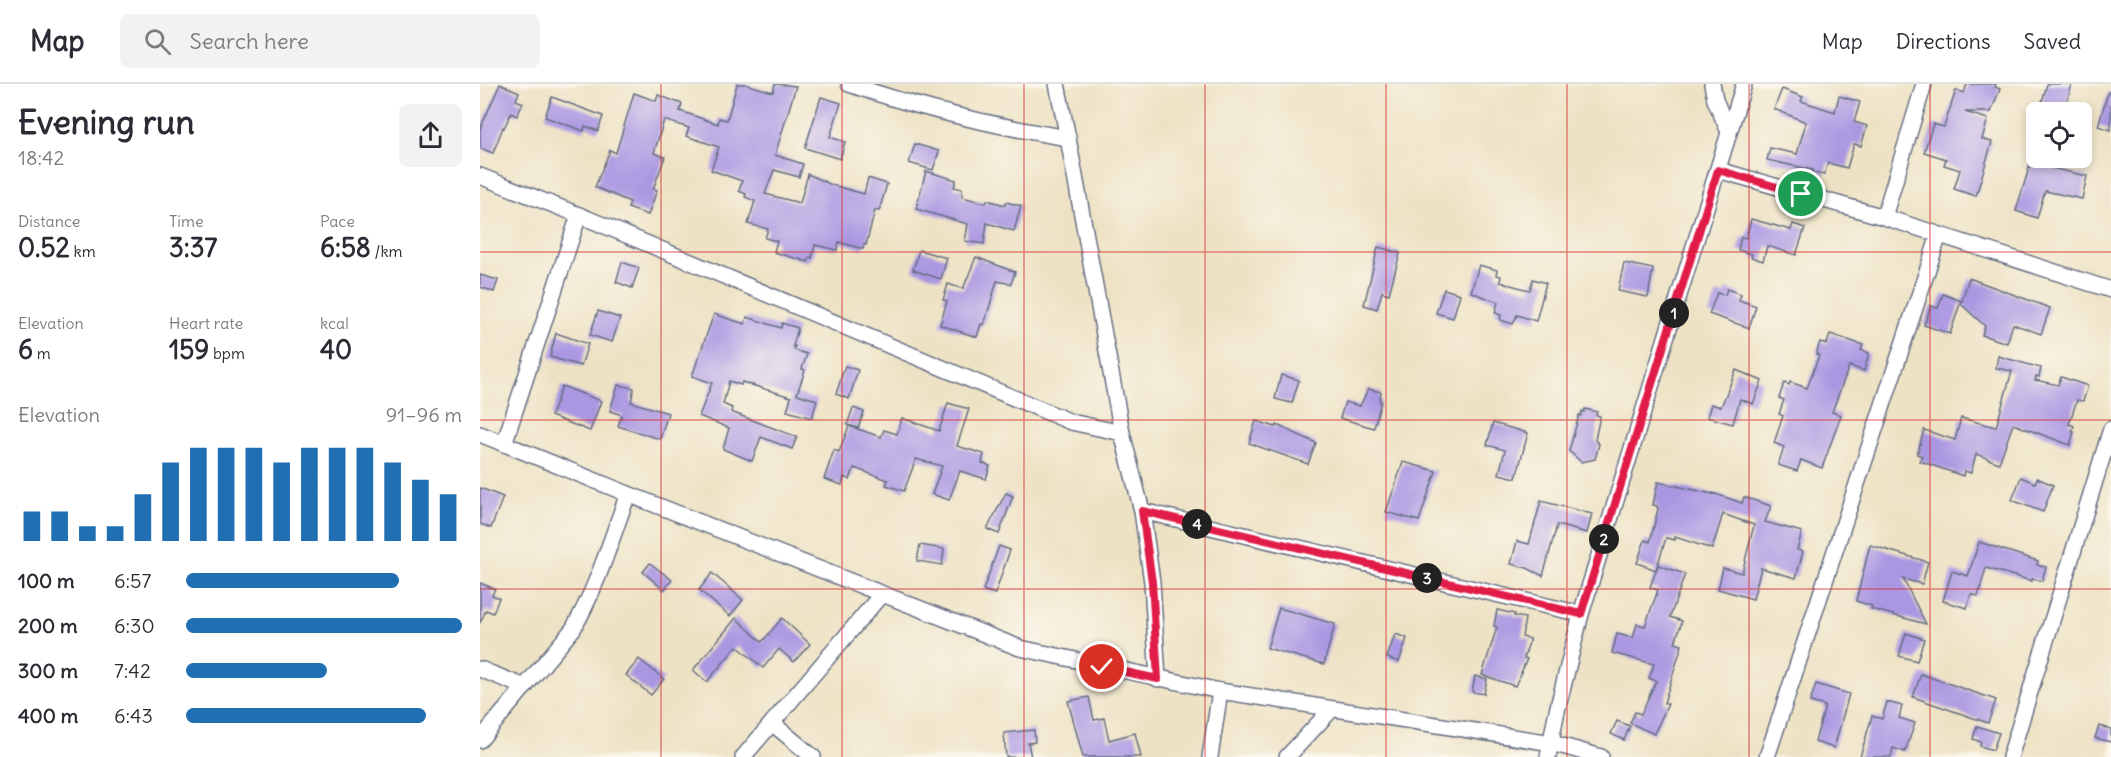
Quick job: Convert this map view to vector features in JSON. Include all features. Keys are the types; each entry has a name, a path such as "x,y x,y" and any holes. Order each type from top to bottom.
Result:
{"street":[{"path":"849,84 1004,128 1068,138"},
{"path":"1057,84 1122,433 1142,511 1152,582 1158,679"},
{"path":"1712,84 1715,100 1729,132"},
{"path":"1550,750 1556,715 1581,614 1744,84"},
{"path":"1884,217 1924,84"},
{"path":"1718,170 1884,217 2111,290"},
{"path":"480,176 579,215 1071,422 1122,433"},
{"path":"504,444 579,215"},
{"path":"1767,757 1938,235"},
{"path":"2010,757 2111,429"},
{"path":"480,434 881,595 1020,648 1220,691 1550,750 1601,757"},
{"path":"480,740 560,646 582,612 628,494"},
{"path":"1142,511 1581,614"},
{"path":"743,757 881,595"},
{"path":"480,669 525,687"},
{"path":"1210,757 1220,691"},
{"path":"1287,757 1331,710"},
{"path":"772,723 813,757"}],"building":[{"path":"500,84 519,92 516,100 523,103 517,116 511,113 493,153 480,148 480,129"},
{"path":"737,84 773,92 775,84 796,86 775,155 803,164 799,177 774,170 765,194 800,203 808,174 832,185 864,194 868,178 887,184 879,211 875,210 863,249 839,242 837,250 815,245 812,258 810,257 808,262 774,252 777,241 765,238 768,229 748,224 755,201 745,197 746,194 739,191 742,181 711,170 719,147 686,136 689,128 664,120 654,153 665,157 653,189 657,190 648,215 628,208 630,202 595,187 610,150 616,153 634,93 656,101 658,95 682,104 680,111 718,124 719,118 727,120"},
{"path":"1967,84 1996,84 1995,87 2000,89 1991,112 1965,112 1988,119 1982,139 1992,142 1976,196 1954,189 1960,170 1944,165 1946,159 1924,152 1933,124 1944,127 1956,90 1964,93"},
{"path":"2047,84 2072,84 2067,102 2042,102"},
{"path":"1782,89 1803,97 1801,101 1835,112 1839,96 1860,102 1854,122 1867,126 1861,146 1854,144 1847,168 1828,163 1824,175 1812,172 1813,170 1767,160 1770,148 1797,154 1806,122 1774,109"},
{"path":"2108,92 2111,93 2111,130 2098,126"},
{"path":"552,97 603,116 598,131 585,126 584,131 545,117"},
{"path":"821,97 841,103 830,137 845,142 840,159 805,148"},
{"path":"915,144 939,151 933,170 909,163"},
{"path":"2029,168 2051,168 2087,176 2082,199 2045,191 2037,218 2016,211"},
{"path":"926,171 956,180 954,187 962,189 962,197 986,203 987,200 1021,206 1014,231 987,223 984,244 965,241 968,224 916,209"},
{"path":"1751,219 1791,230 1793,224 1805,228 1796,255 1767,246 1763,261 1751,257 1752,254 1738,250 1741,237 1746,238"},
{"path":"1378,247 1400,253 1389,294 1382,292 1377,309 1364,305"},
{"path":"919,250 947,258 941,279 913,270"},
{"path":"976,257 1015,272 1011,284 997,281 984,325 981,324 977,337 940,325 947,301 943,300 948,284 963,289"},
{"path":"622,262 639,268 632,288 616,282"},
{"path":"1624,263 1653,269 1648,297 1618,291"},
{"path":"1479,265 1497,270 1496,275 1501,276 1500,282 1525,289 1530,290 1533,279 1546,283 1536,321 1517,315 1513,324 1500,320 1501,315 1495,313 1498,302 1471,292"},
{"path":"480,275 498,280 494,292 480,287"},
{"path":"1969,278 2050,308 2041,334 2013,324 2007,343 1982,335 1985,326 1961,304"},
{"path":"1444,289 1460,294 1453,318 1436,313"},
{"path":"1727,289 1741,294 1739,300 1756,306 1749,328 1709,314 1717,293 1725,295"},
{"path":"1943,294 1961,301 1950,334 1924,325 1931,306 1938,308"},
{"path":"598,311 620,318 612,342 590,335"},
{"path":"714,314 745,324 747,317 781,328 782,323 798,328 794,350 807,354 802,369 805,370 797,394 817,400 812,418 787,411 791,397 742,382 741,385 729,381 723,404 732,408 731,412 797,437 792,449 761,437 752,461 723,449 729,428 699,416 712,383 692,376"},
{"path":"556,333 588,344 581,366 550,357"},
{"path":"1830,334 1863,345 1861,350 1869,353 1864,371 1849,366 1832,412 1841,415 1822,468 1801,460 1797,471 1778,465 1784,447 1774,443 1783,416 1779,414 1784,400 1779,398 1784,383 1789,385 1790,382 1807,388 1819,355 1816,354 1820,342 1827,344"},
{"path":"1998,356 2041,368 2039,377 2036,376 2035,380 2058,385 2061,377 2088,386 2083,401 2077,400 2069,424 2074,426 2070,445 2013,424 1999,463 1976,454 1971,473 1964,471 1963,476 1920,461 1922,456 1917,454 1924,430 1955,440 1961,418 1996,427 2012,371 1996,368"},
{"path":"845,366 858,370 849,399 836,394"},
{"path":"1736,370 1762,381 1753,404 1740,399 1733,424 1707,417 1711,404 1721,407"},
{"path":"1281,375 1299,380 1292,403 1275,399"},
{"path":"618,385 634,388 631,402 668,413 660,439 618,426 622,415 610,411"},
{"path":"562,386 601,401 590,431 551,416"},
{"path":"1368,389 1381,392 1374,428 1340,418 1345,402 1360,406"},
{"path":"948,403 969,409 957,446 984,454 982,463 990,466 986,479 960,471 949,500 932,494 942,466 916,459 904,491 886,485 888,480 854,468 850,480 844,477 842,485 824,479 834,450 839,452 849,426 881,437 884,430 897,434 902,418 939,431"},
{"path":"853,408 864,412 858,428 847,425"},
{"path":"1585,409 1597,412 1596,415 1600,416 1595,440 1599,444 1595,459 1581,462 1569,451 1579,415 1581,416"},
{"path":"1256,421 1276,427 1277,425 1316,443 1308,464 1249,443"},
{"path":"1493,423 1528,433 1516,478 1499,474 1505,450 1487,445"},
{"path":"1403,462 1436,471 1419,521 1386,512"},
{"path":"2021,477 2035,483 2037,478 2053,485 2043,512 2012,500"},
{"path":"1658,482 1713,493 1742,503 1744,497 1771,506 1765,522 1802,532 1797,550 1803,551 1796,578 1761,568 1753,599 1718,589 1723,568 1742,573 1754,525 1723,514 1712,549 1675,537 1675,540 1666,538 1656,570 1637,563 1645,540 1650,542 1658,509 1653,505"},
{"path":"480,488 503,497 491,528 480,524"},
{"path":"1006,493 1013,496 999,534 987,529"},
{"path":"1541,501 1592,514 1587,533 1557,525 1543,576 1527,568 1511,564 1517,541 1529,544"},
{"path":"1979,542 2038,561 2037,565 2046,567 2042,581 2032,579 2032,581 1986,568 1978,596 1971,594 1967,608 1943,601 1952,571 1968,576"},
{"path":"920,545 944,549 942,565 917,561"},
{"path":"1870,545 1928,562 1922,584 1903,579 1926,624 1871,609 1872,606 1856,601"},
{"path":"999,546 1010,550 995,594 983,590"},
{"path":"650,563 672,580 664,590 643,572"},
{"path":"1658,565 1685,574 1670,617 1682,621 1675,643 1682,645 1664,703 1668,704 1654,734 1630,723 1635,712 1641,714 1656,681 1649,678 1654,664 1612,653 1617,634 1633,638 1637,624 1645,626 1658,590 1650,587"},
{"path":"712,573 743,600 730,616 699,590"},
{"path":"480,583 495,589 492,595 499,598 493,613 486,610 480,623"},
{"path":"1279,608 1335,624 1324,664 1267,648"},
{"path":"1497,610 1525,618 1522,637 1530,639 1524,658 1527,659 1515,686 1482,675 1497,627 1494,626"},
{"path":"736,618 762,642 782,618 810,644 794,662 779,649 763,668 737,646 707,682 693,670"},
{"path":"1906,633 1924,639 1917,661 1899,656"},
{"path":"1395,634 1407,638 1399,662 1387,658"},
{"path":"639,659 664,679 651,695 626,675"},
{"path":"1921,674 1996,700 1988,723 1913,697"},
{"path":"1475,676 1487,679 1484,694 1472,692"},
{"path":"1816,684 1849,694 1834,748 1815,742 1825,706 1810,702"},
{"path":"1089,697 1094,720 1104,718 1109,740 1135,733 1141,757 1083,757 1068,701"},
{"path":"1887,702 1902,706 1899,718 1915,723 1905,752 1893,748 1891,757 1860,757 1872,716 1882,719"},
{"path":"1617,721 1630,726 1624,740 1611,734"},
{"path":"1977,726 1999,733 1993,750 1980,746 1981,742 1973,739"},
{"path":"2099,726 2111,729 2111,742 2095,738"},
{"path":"1034,730 1035,742 1028,743 1031,757 1006,757 1004,733"}],"route":[{"path":"1102,667 1158,679 1152,582 1142,511 1581,614 1718,170 1801,194"}]}
